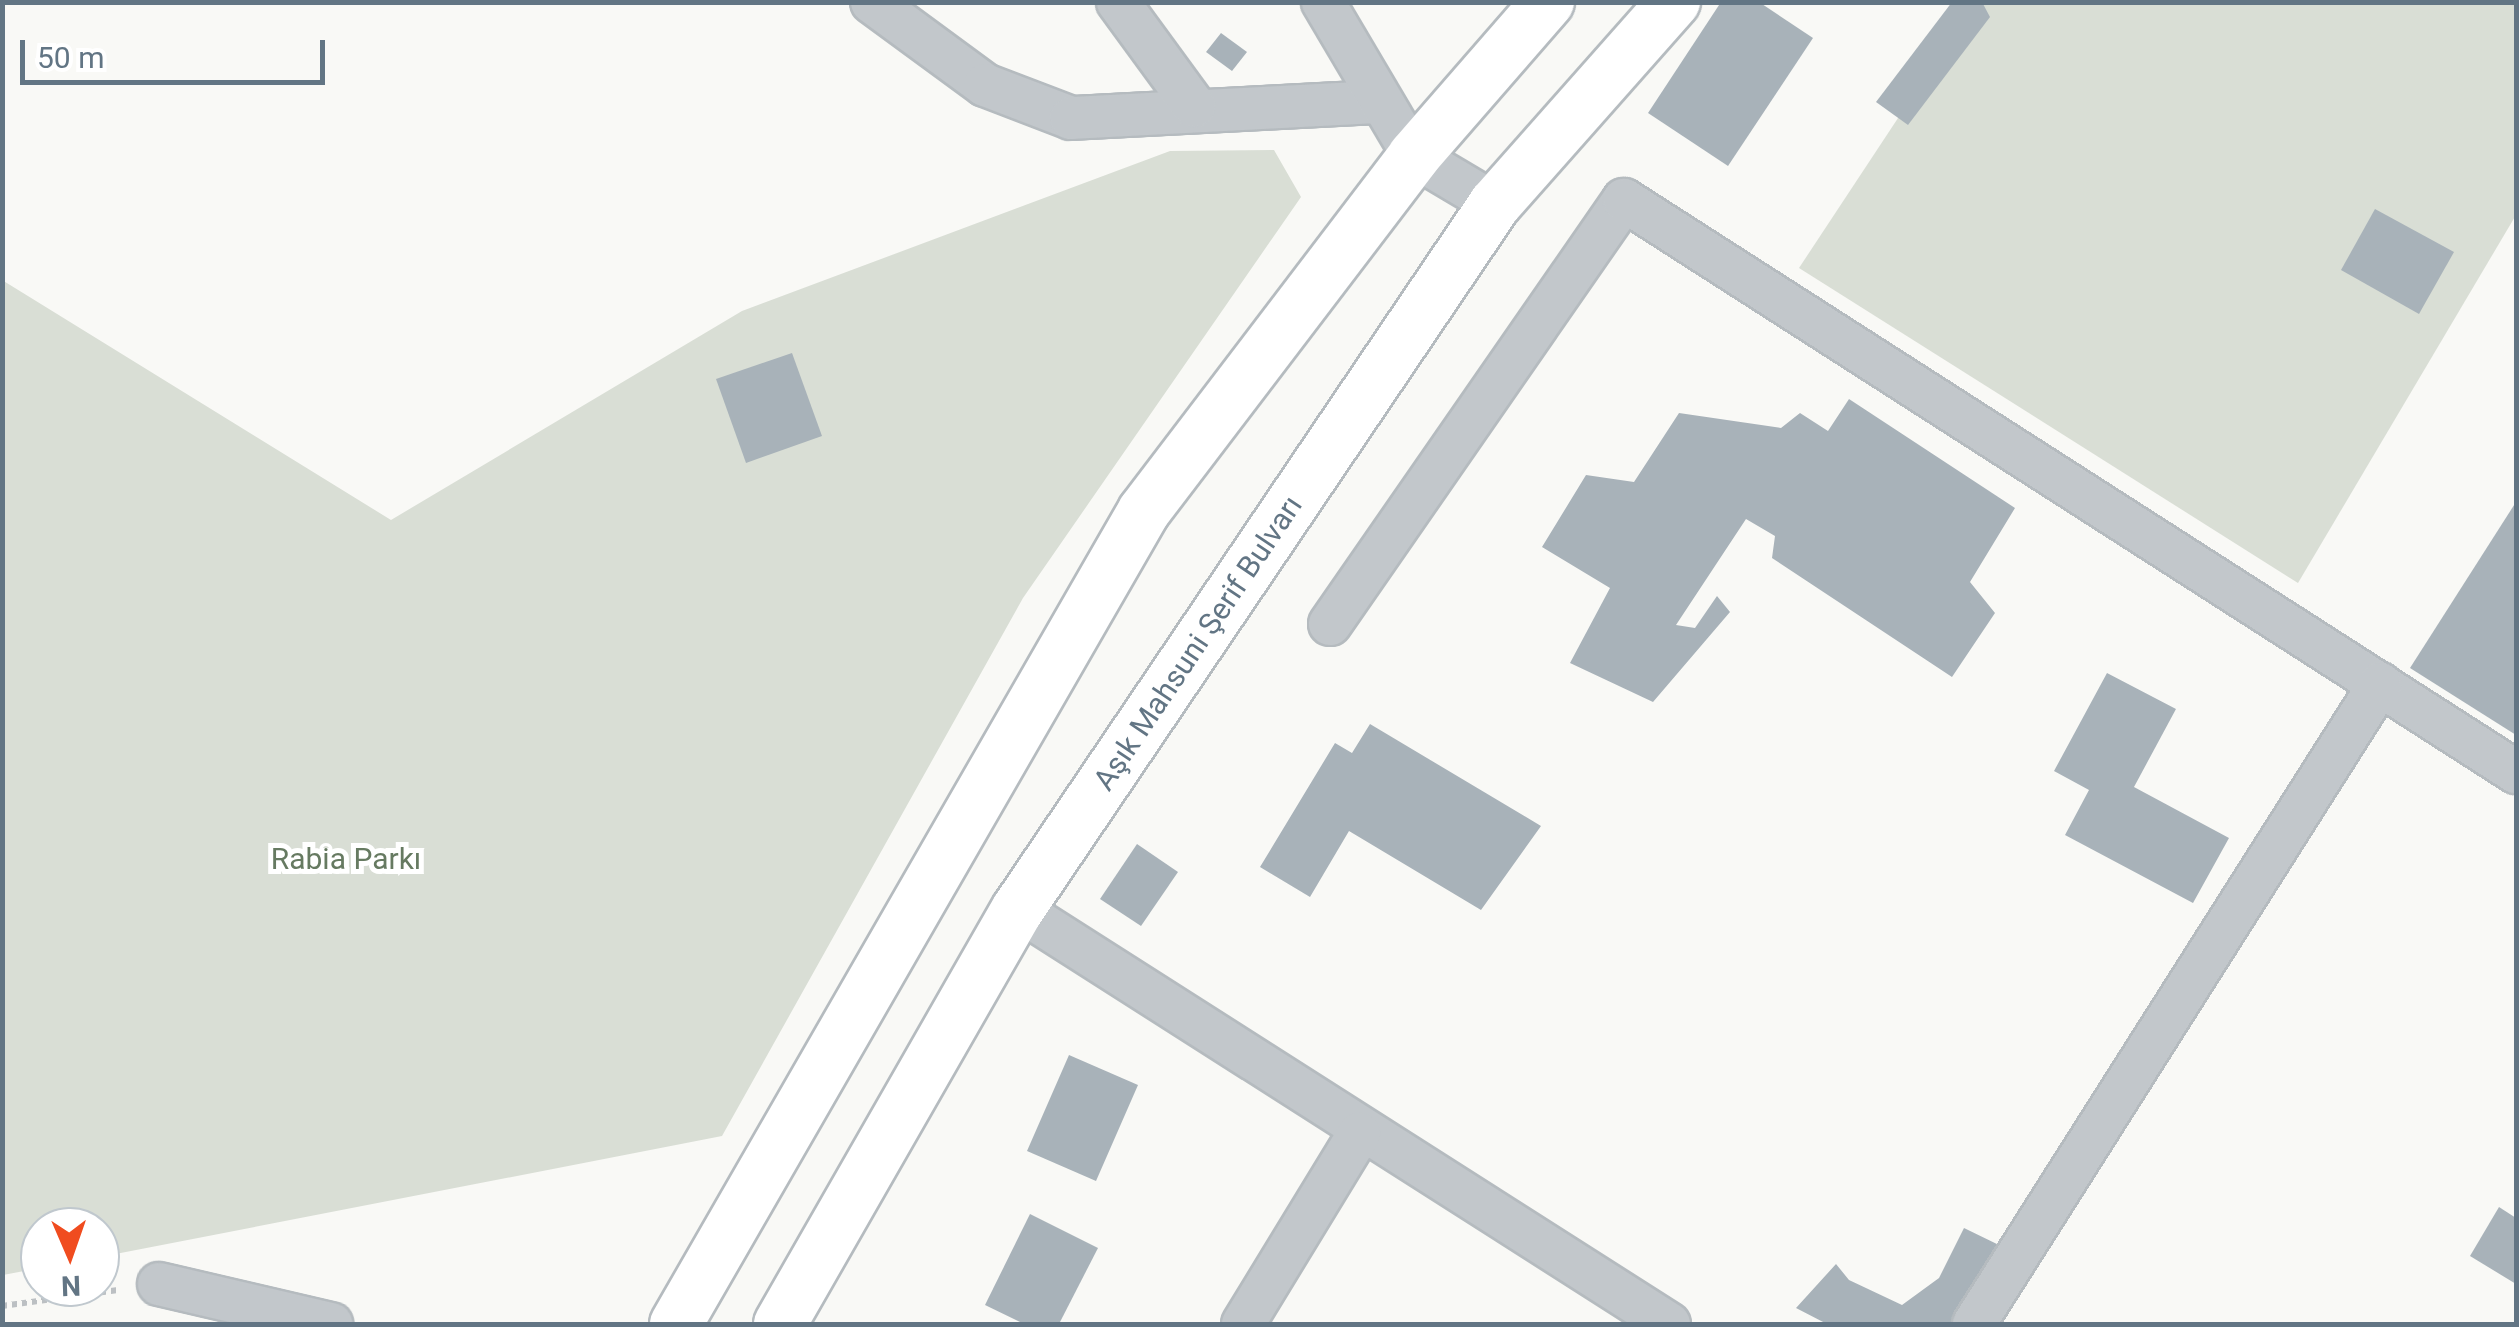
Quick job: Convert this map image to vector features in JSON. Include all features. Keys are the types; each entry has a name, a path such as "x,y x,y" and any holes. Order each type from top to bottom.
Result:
{"main road":[{"path":"676,1324 1144,510 1414,156 1548,2"},
{"name":"Aşık Mahsuni Şerif Bulvarı","path":"780,1324 1018,909 1494,204 1674,2"}],"street":[{"path":"872,2 985,85 1071,118 1194,106 1224,115 1375,102"},
{"path":"1118,2 1194,106"},
{"path":"1324,2 1375,102 1414,156 1494,204"},
{"path":"1330,624 1624,200 2516,772"},
{"path":"1974,1324 2380,684"},
{"path":"1018,909 1359,1134 1669,1324"},
{"path":"1243,1324 1359,1134"},
{"path":"159,1284 331,1324"}],"path":[{"path":"2,1306 159,1284"}],"green space":[{"path":"1974,3 2516,3 2516,215 2298,583 1799,268"},
{"name":"Rabia Parkı","path":"1274,150 1301,197 1023,598 722,1136 120,1253 120,1207 20,1207 20,1272 3,1275 2,280 391,520 742,311 1170,151"}],"building":[{"path":"1721,2 1759,2 1813,38 1728,166 1648,113"},
{"path":"1952,2 1982,2 1990,17 1908,125 1876,102"},
{"path":"1221,33 1247,52 1232,71 1206,52"},
{"path":"2375,209 2454,252 2419,314 2341,270"},
{"path":"792,353 822,436 746,463 716,379"},
{"path":"1849,399 2015,508 1970,582 1995,613 1952,677 1772,558 1775,536 1746,519 1676,625 1695,628 1717,596 1730,612 1653,702 1570,663 1610,588 1542,547 1586,475 1634,482 1679,413 1781,428 1800,413 1828,431"},
{"path":"2516,502 2516,735 2410,668"},
{"path":"2107,673 2176,709 2134,787 2229,838 2193,903 2065,835 2089,790 2054,771"},
{"path":"1370,724 1541,826 1481,910 1349,831 1310,897 1260,867 1335,743 1352,753"},
{"path":"1137,844 1178,872 1141,926 1100,899"},
{"path":"1069,1055 1138,1085 1096,1181 1027,1151"},
{"path":"2499,1207 2516,1218 2516,1284 2470,1256"},
{"path":"1030,1214 1098,1248 1059,1324 1024,1324 985,1305"},
{"path":"1964,1228 2001,1246 1961,1324 1827,1324 1796,1308 1836,1264 1849,1280 1902,1305 1939,1278"}]}
